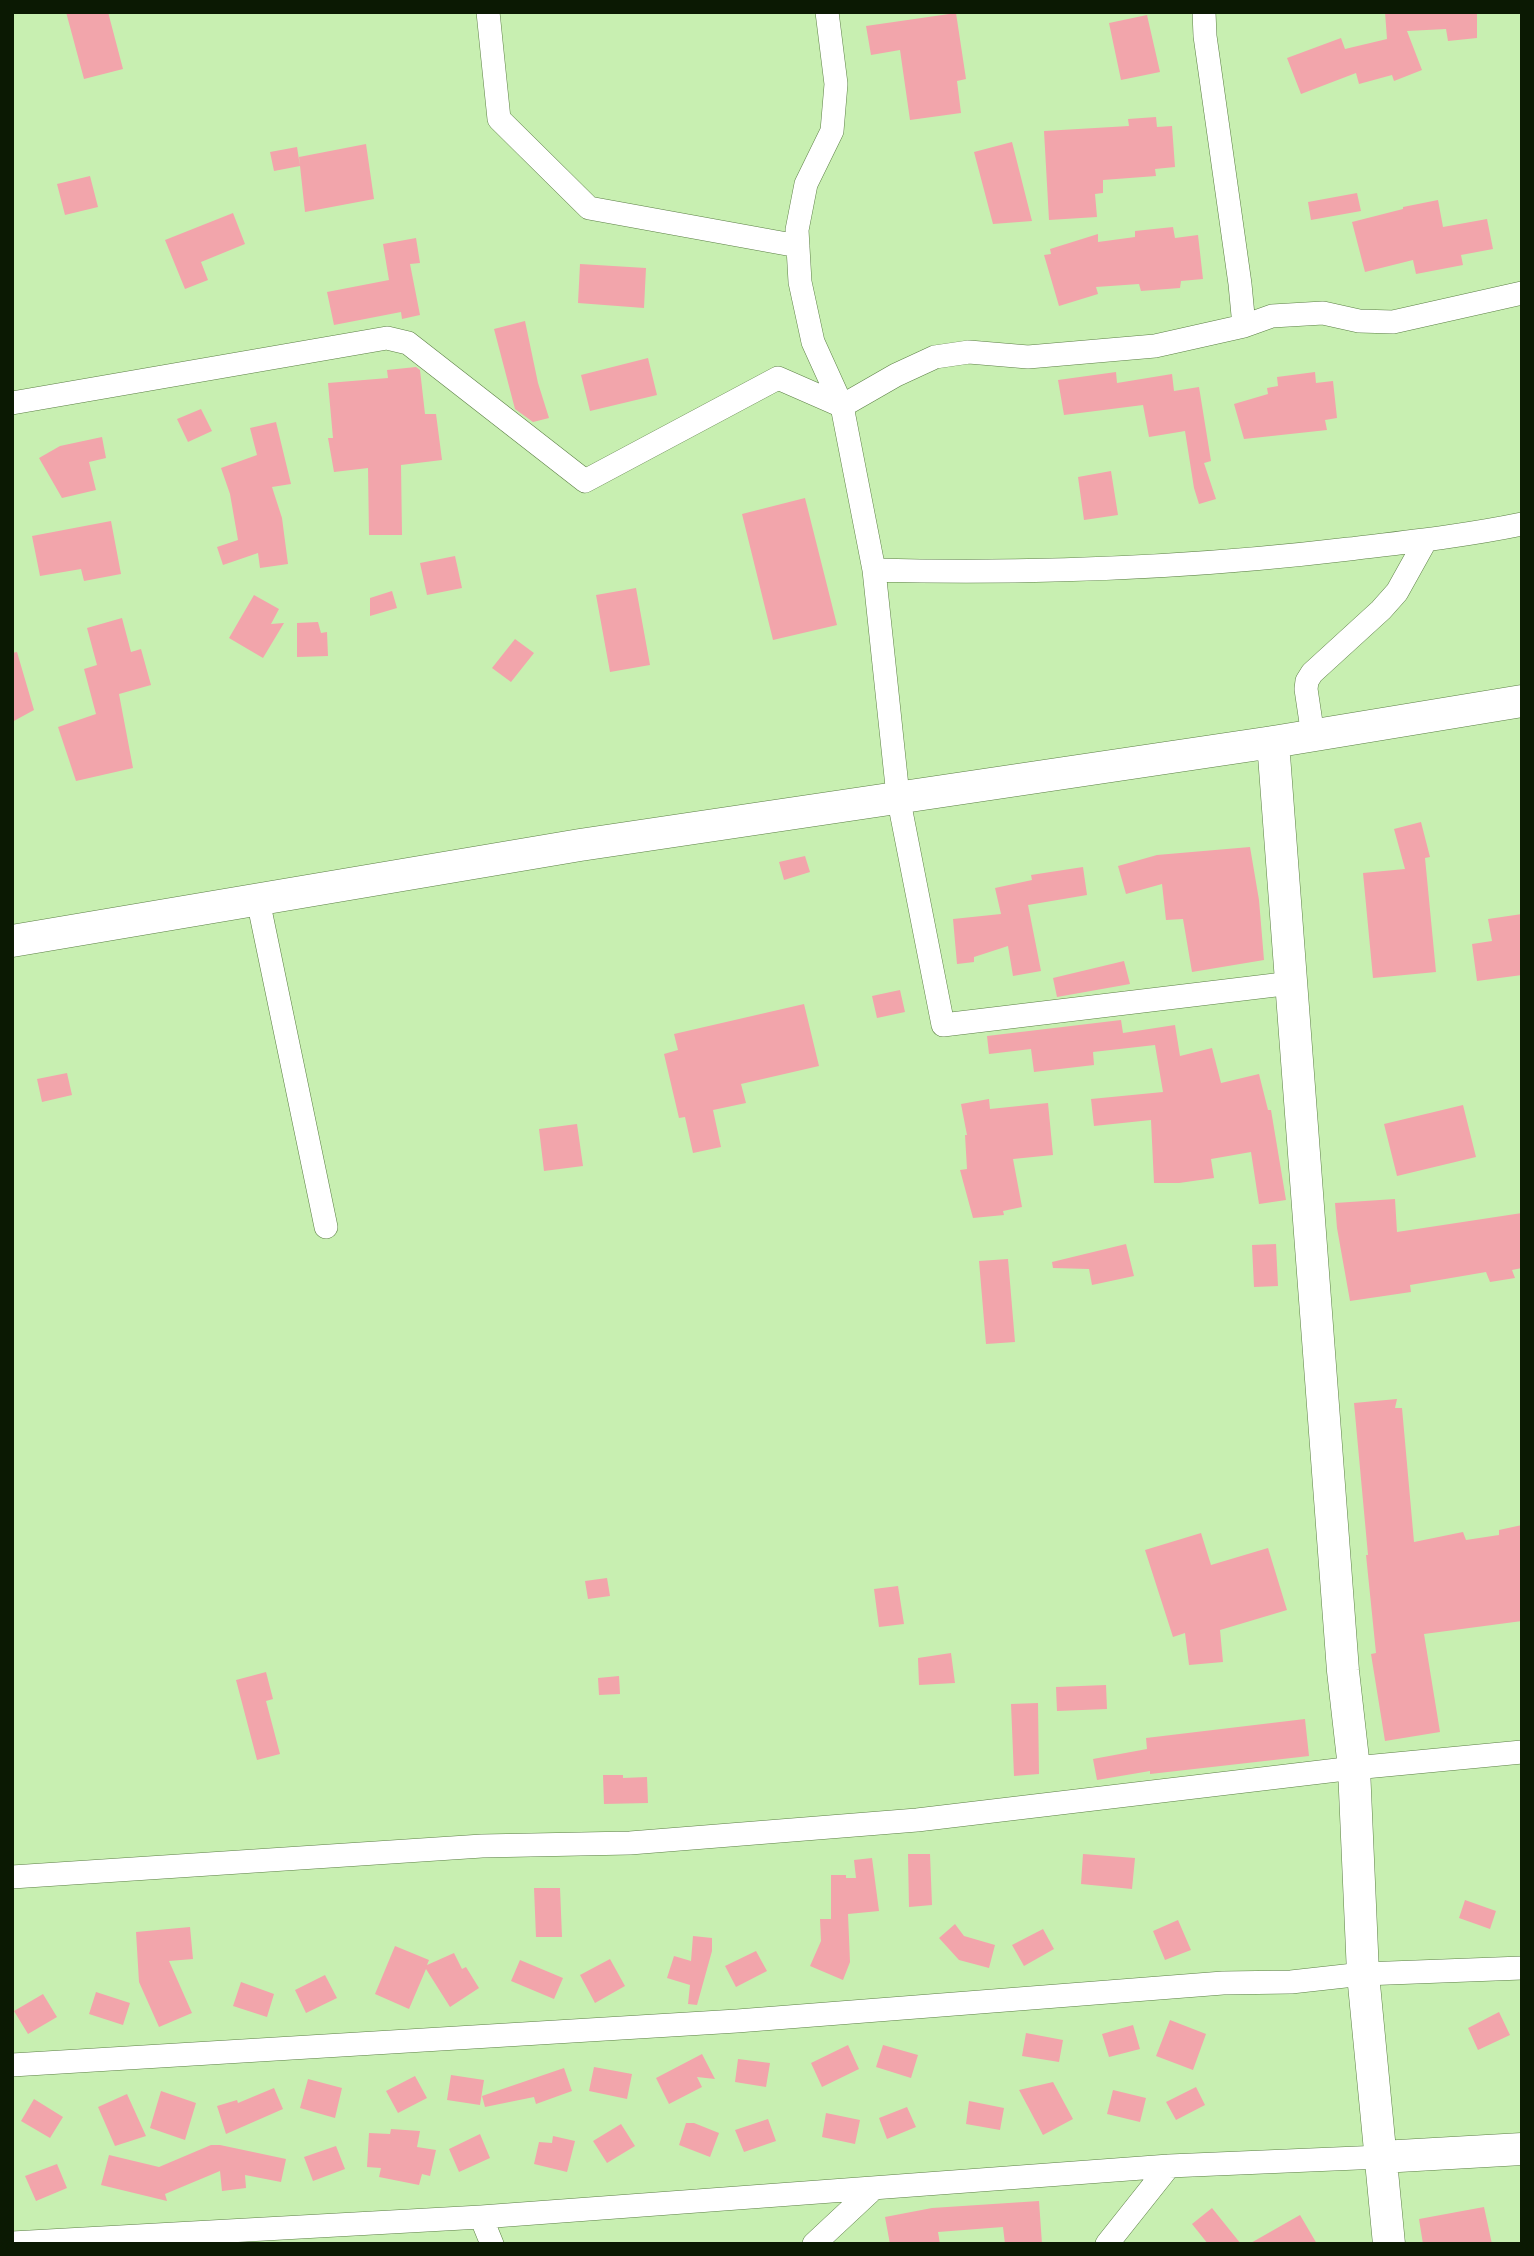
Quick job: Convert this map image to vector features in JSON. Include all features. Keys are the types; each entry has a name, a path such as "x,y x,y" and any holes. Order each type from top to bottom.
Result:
{"street":[{"path":"488,12 499,119 589,208 798,246"},
{"path":"827,12 836,84 832,131 806,184 797,230 800,282 813,342 842,406 874,570 898,796 943,1025 1292,983"},
{"path":"1204,12 1244,327"},
{"path":"842,406 896,375 935,357 969,352 1028,357 1154,346 1244,327 1272,316 1323,313 1359,321 1393,322 1522,293"},
{"path":"12,403 387,338 408,344 585,481 778,378 842,406"},
{"path":"874,570 979,573 1259,560 1465,536 1522,524"},
{"path":"1313,736 1307,681 1312,673 1381,610 1396,592 1426,540"},
{"path":"12,941 580,845 1313,736 1522,701"},
{"path":"1273,742 1340,1631 1353,1768 1363,1974 1389,2244"},
{"path":"258,900 326,1227"},
{"path":"12,1877 482,1846 630,1843 903,1821 1353,1768 1522,1752"},
{"path":"12,2065 751,2020 1223,1983 1291,1982 1363,1974 1522,1968"},
{"path":"12,2243 229,2237 1016,2176 1522,2149"},
{"path":"1107,2244 1169,2166"},
{"path":"814,2244 874,2188"},
{"path":"481,2217 492,2244"}],"building":[{"path":"66,12 108,12 123,69 84,79"},
{"path":"1385,12 1477,12 1477,38 1448,41 1446,29 1407,31 1422,70 1394,81 1392,75 1359,84 1356,73 1301,94 1287,58 1341,38 1345,49 1387,39"},
{"path":"956,13 966,79 957,81 961,113 910,120 900,50 871,55 866,26"},
{"path":"1147,15 1160,72 1121,80 1109,23"},
{"path":"1156,117 1157,127 1172,126 1175,167 1155,169 1156,176 1103,180 1103,193 1095,194 1097,217 1049,220 1044,131 1129,126 1128,119"},
{"path":"1012,142 1032,221 993,224 974,152"},
{"path":"366,144 374,199 305,212 299,157"},
{"path":"297,147 300,166 274,171 270,152"},
{"path":"90,176 98,207 65,215 57,184"},
{"path":"1357,193 1361,211 1311,220 1308,202"},
{"path":"1438,200 1443,227 1487,219 1493,249 1461,255 1463,265 1416,274 1413,260 1365,272 1352,222"},
{"path":"233,213 245,244 201,262 208,280 185,289 165,240"},
{"path":"1173,227 1175,238 1198,235 1203,279 1181,281 1180,288 1141,291 1139,284 1096,287 1098,294 1059,306 1044,255 1051,254 1050,249 1098,234 1098,242 1135,237 1135,231"},
{"path":"416,238 420,263 410,264 420,315 402,319 401,312 334,325 327,292 389,280 383,244"},
{"path":"580,264 646,268 644,308 578,303"},
{"path":"525,321 538,383 549,418 533,422 515,409 494,329"},
{"path":"648,358 657,395 590,411 581,375"},
{"path":"416,367 420,370 425,414 436,414 442,460 401,465 402,535 369,535 368,468 334,472 328,438 333,438 328,383 388,378 387,370"},
{"path":"1116,372 1117,383 1172,374 1174,391 1199,387 1211,461 1204,463 1216,499 1199,504 1185,431 1149,437 1143,405 1064,415 1058,380"},
{"path":"1315,372 1316,383 1333,381 1337,418 1325,420 1327,430 1244,439 1234,404 1268,394 1267,388 1278,386 1277,377"},
{"path":"201,409 212,431 188,442 177,419"},
{"path":"276,422 291,484 272,487 282,518 288,564 260,568 258,553 223,565 217,547 238,540 230,494 221,468 257,455 250,428"},
{"path":"102,437 106,458 89,462 96,490 62,498 39,458 60,446"},
{"path":"1111,471 1118,515 1084,520 1078,477"},
{"path":"805,498 837,625 773,640 742,514"},
{"path":"111,521 121,574 84,581 81,569 40,576 32,536"},
{"path":"455,556 462,588 427,595 420,563"},
{"path":"636,588 650,665 610,672 596,595"},
{"path":"392,591 397,608 370,616 370,598"},
{"path":"254,595 279,609 271,624 284,623 263,658 229,638"},
{"path":"122,618 131,652 141,649 151,685 119,694 133,768 76,781 58,727 96,714 84,669 97,665 87,628"},
{"path":"318,622 321,633 327,632 328,656 297,657 297,623"},
{"path":"515,639 534,653 511,682 492,668"},
{"path":"17,652 34,710 12,722 12,653"},
{"path":"1421,822 1430,857 1425,858 1436,972 1373,978 1363,873 1405,869 1394,829"},
{"path":"1250,847 1259,900 1264,960 1192,972 1183,919 1166,920 1162,884 1126,894 1118,866 1157,855"},
{"path":"805,856 810,872 784,880 779,862"},
{"path":"1083,867 1087,895 1028,905 1041,971 1013,976 1008,946 974,957 974,962 957,964 953,919 1001,914 995,888 1032,880 1031,875"},
{"path":"1522,914 1522,975 1477,981 1472,944 1492,941 1488,919"},
{"path":"1124,961 1130,984 1057,997 1053,978"},
{"path":"900,990 905,1012 877,1018 872,996"},
{"path":"804,1004 819,1066 741,1084 746,1103 713,1110 721,1147 693,1153 685,1117 679,1118 664,1054 678,1050 674,1034"},
{"path":"1121,1020 1123,1033 1175,1025 1180,1056 1212,1048 1221,1083 1259,1074 1268,1110 1271,1110 1286,1200 1259,1204 1251,1152 1211,1159 1214,1178 1154,1183 1151,1120 1094,1126 1091,1099 1163,1092 1155,1045 1093,1052 1094,1065 1034,1072 1031,1049 989,1054 987,1036"},
{"path":"67,1073 72,1095 42,1102 37,1079"},
{"path":"989,1099 990,1109 1048,1103 1053,1155 1013,1159 1022,1207 1003,1211 1004,1215 973,1218 960,1170 967,1169 967,1135 961,1104"},
{"path":"1463,1105 1476,1157 1397,1176 1384,1124"},
{"path":"577,1124 583,1166 544,1171 539,1129"},
{"path":"1395,1199 1397,1232 1522,1213 1522,1268 1512,1270 1515,1278 1490,1282 1486,1272 1410,1285 1411,1292 1350,1301 1335,1203"},
{"path":"1126,1244 1134,1276 1092,1285 1089,1269 1053,1268 1052,1262"},
{"path":"1276,1244 1278,1286 1254,1287 1252,1245"},
{"path":"1008,1259 1015,1342 986,1344 979,1261"},
{"path":"1397,1399 1395,1408 1402,1408 1414,1542 1463,1532 1466,1540 1499,1535 1499,1530 1522,1525 1522,1621 1424,1634 1440,1732 1385,1741 1371,1654 1376,1653 1354,1403"},
{"path":"1201,1533 1211,1565 1268,1548 1287,1610 1220,1630 1223,1662 1189,1665 1185,1633 1173,1637 1145,1550"},
{"path":"607,1578 610,1596 588,1599 585,1581"},
{"path":"898,1586 904,1624 879,1627 874,1589"},
{"path":"951,1653 955,1683 919,1685 918,1658"},
{"path":"266,1672 273,1699 266,1701 280,1754 257,1760 236,1680"},
{"path":"619,1676 620,1694 599,1695 598,1678"},
{"path":"1106,1685 1107,1709 1057,1711 1056,1687"},
{"path":"1038,1703 1039,1774 1014,1776 1011,1704"},
{"path":"1305,1719 1309,1756 1150,1774 1150,1771 1097,1780 1093,1759 1147,1749 1146,1738"},
{"path":"603,1775 647,1777 648,1803 604,1804"},
{"path":"908,1854 930,1854 932,1905 909,1907"},
{"path":"1083,1854 1135,1858 1132,1889 1081,1884"},
{"path":"872,1858 879,1911 848,1914 850,1962 843,1980 810,1966 821,1941 820,1919 831,1919 831,1875 856,1878 854,1860"},
{"path":"534,1888 560,1888 562,1937 536,1937"},
{"path":"1465,1900 1496,1911 1490,1929 1459,1918"},
{"path":"1178,1920 1191,1950 1165,1960 1153,1931"},
{"path":"955,1924 964,1936 995,1945 989,1968 959,1960 939,1938"},
{"path":"190,1927 193,1959 169,1961 192,2013 159,2027 139,1982 136,1932"},
{"path":"1043,1929 1054,1949 1024,1966 1012,1945"},
{"path":"693,1936 712,1938 712,1951 697,2005 688,2004 690,1985 667,1978 674,1956 691,1961"},
{"path":"395,1946 429,1960 427,1965 454,1953 462,1969 466,1967 479,1988 450,2007 426,1969 409,2009 375,1994"},
{"path":"756,1951 767,1971 736,1987 725,1966"},
{"path":"610,1959 625,1986 595,2003 580,1975"},
{"path":"520,1960 563,1978 554,1999 511,1981"},
{"path":"325,1975 337,1998 306,2013 295,1990"},
{"path":"241,1982 274,1994 267,2017 233,2006"},
{"path":"96,1992 130,2003 123,2025 89,2014"},
{"path":"43,1994 57,2017 28,2034 14,2011"},
{"path":"1499,2012 1510,2035 1478,2050 1468,2028"},
{"path":"1170,2020 1206,2034 1193,2070 1156,2056"},
{"path":"1133,2025 1140,2049 1109,2057 1102,2034"},
{"path":"1026,2033 1063,2040 1059,2062 1022,2056"},
{"path":"848,2045 859,2069 822,2087 811,2063"},
{"path":"883,2045 918,2055 911,2078 876,2067"},
{"path":"702,2054 715,2079 697,2077 702,2087 669,2104 656,2078"},
{"path":"738,2059 770,2063 766,2087 735,2082"},
{"path":"594,2067 632,2074 627,2099 589,2091"},
{"path":"564,2068 572,2091 536,2104 534,2097 485,2107 482,2096"},
{"path":"451,2075 484,2080 480,2105 447,2100"},
{"path":"415,2076 427,2098 398,2113 386,2091"},
{"path":"308,2079 342,2088 335,2118 300,2108"},
{"path":"1053,2082 1073,2119 1043,2135 1019,2090"},
{"path":"1196,2087 1205,2105 1176,2120 1166,2102"},
{"path":"274,2088 283,2109 226,2134 217,2106 237,2100 238,2103"},
{"path":"1113,2090 1146,2098 1140,2122 1107,2114"},
{"path":"161,2091 196,2103 185,2140 150,2128"},
{"path":"127,2094 146,2136 115,2146 98,2107"},
{"path":"34,2099 63,2117 50,2138 21,2121"},
{"path":"969,2101 1004,2108 1000,2130 966,2124"},
{"path":"907,2107 916,2127 887,2139 879,2118"},
{"path":"826,2113 860,2120 855,2144 822,2137"},
{"path":"768,2119 776,2141 744,2152 735,2130"},
{"path":"686,2123 694,2123 719,2133 710,2157 679,2145"},
{"path":"621,2124 635,2146 607,2163 593,2141"},
{"path":"391,2129 420,2131 417,2147 436,2150 430,2176 422,2174 419,2185 379,2177 381,2168 367,2167 369,2133 390,2134"},
{"path":"480,2134 490,2158 459,2172 449,2149"},
{"path":"553,2136 575,2141 567,2172 534,2164 539,2142 552,2143"},
{"path":"211,2145 286,2159 281,2182 245,2175 246,2188 222,2191 220,2171 165,2194 167,2201 101,2185 109,2155 159,2167"},
{"path":"336,2146 345,2169 313,2181 304,2157"},
{"path":"57,2164 67,2188 36,2201 25,2176"},
{"path":"1039,2201 1042,2244 1005,2244 1003,2227 938,2232 940,2244 890,2244 885,2217 932,2208"},
{"path":"1484,2207 1492,2244 1423,2244 1419,2219"},
{"path":"1212,2208 1241,2244 1208,2244 1192,2224"},
{"path":"1300,2215 1317,2244 1249,2244"}]}
